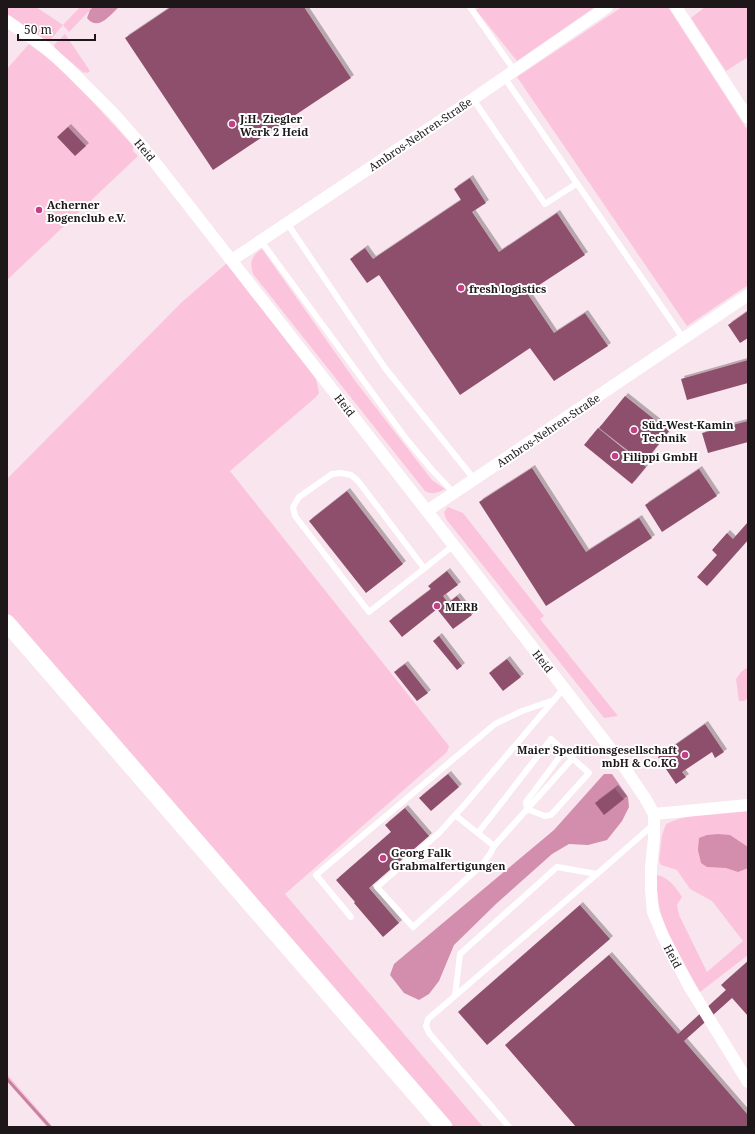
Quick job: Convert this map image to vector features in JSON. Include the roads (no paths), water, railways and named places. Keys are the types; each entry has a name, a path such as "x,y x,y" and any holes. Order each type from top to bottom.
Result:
{"main road":[{"path":"7,623 444,1127"}],"street":[{"name":"Ambros-Nehren-Straße","path":"232,260 607,7"},
{"path":"676,7 748,118"},
{"name":"Heid","path":"7,21 46,48 113,113 143,147 454,545 620,761 654,819 651,890 653,912 663,936 689,986 748,1082"},
{"name":"Ambros-Nehren-Straße","path":"427,511 748,295"},
{"path":"654,819 748,805"}],"lane":[{"path":"470,7 576,184 683,338"},
{"path":"473,98 546,204 576,184"},
{"path":"287,223 384,368 474,480"},
{"path":"261,241 407,440 433,471 454,492"},
{"path":"424,568 351,475 341,473 332,474 299,497 293,507 295,516 369,612 454,545"},
{"path":"564,688 455,815 438,833 377,887 413,927 482,865 494,846 572,759"},
{"path":"351,917 316,876 495,724 522,710 553,701"},
{"path":"478,833 551,740 589,773 551,815 545,816 527,809"},
{"path":"527,809 526,802 564,751"},
{"path":"455,815 494,846"},
{"path":"509,1127 429,1033 426,1026 428,1019 597,874 654,819"},
{"path":"455,996 460,954 557,867 597,874"}],"waterway":[{"path":"7,1079 50,1127"}],"place":[{"name":"J.H. Ziegler Werk 2 Heid","path":"232,124"},
{"name":"Acherner Bogenclub e.V.","path":"39,210"},
{"name":"fresh logistics","path":"461,288"},
{"name":"Süd-West-Kamin Technik","path":"634,430"},
{"name":"Filippi GmbH","path":"615,456"},
{"name":"MERB","path":"437,606"},
{"name":"Maier Speditionsgesellschaft mbH & Co.KG","path":"685,755"},
{"name":"Georg Falk Grabmalfertigungen","path":"383,858"}]}
